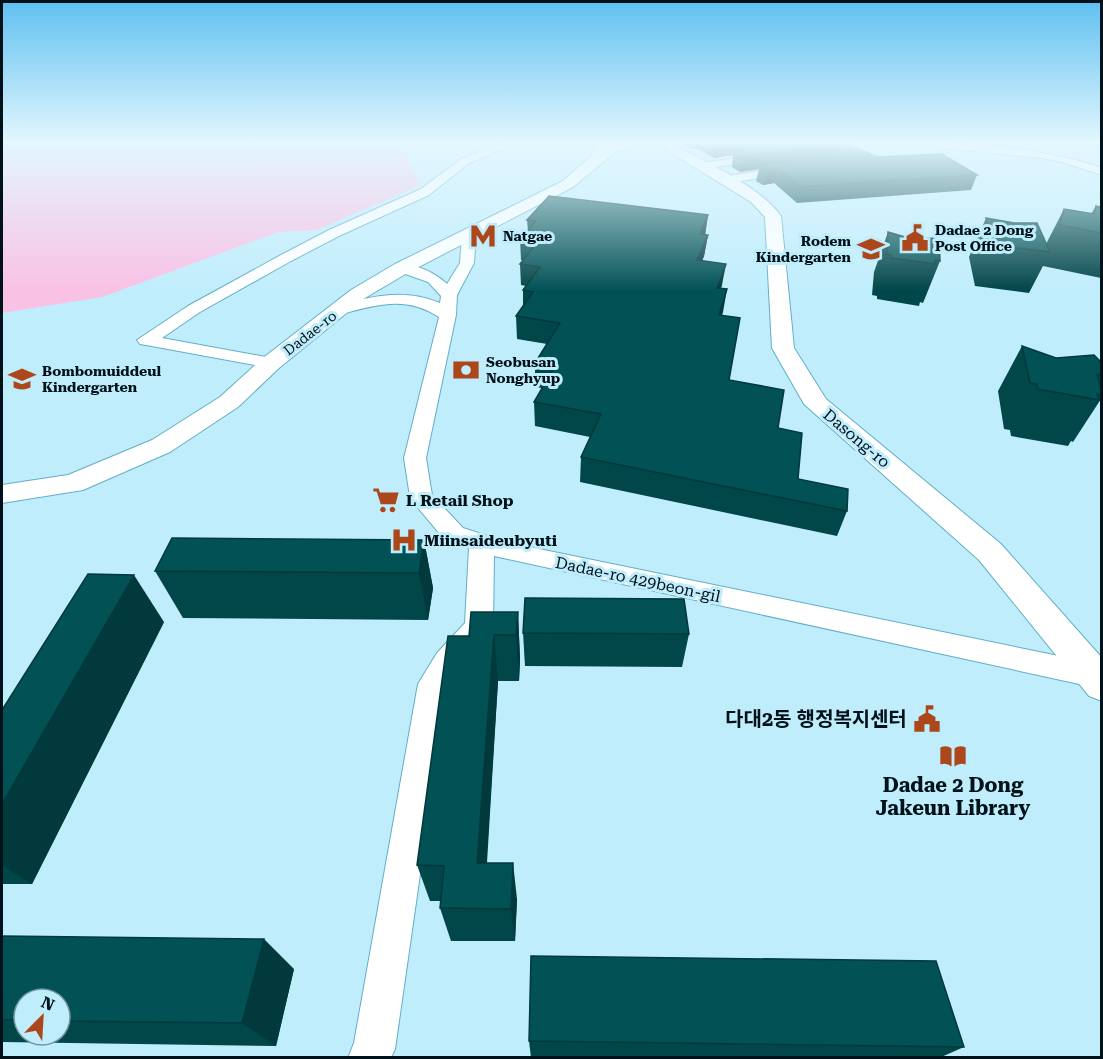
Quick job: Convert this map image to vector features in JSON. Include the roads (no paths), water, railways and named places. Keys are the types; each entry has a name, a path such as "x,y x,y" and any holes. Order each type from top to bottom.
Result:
{"main road":[{"name":"Dadae-ro","path":"2,494 73,483 161,446 229,402 271,363 358,294 402,268 551,192"},
{"name":"Dasong-ro","path":"746,192 773,216 783,348 816,404 990,552 1097,680"}],"street":[{"path":"271,363 146,340 194,309 286,258 334,233 424,192"},
{"name":"Dadae-ro 429beon-gil","path":"469,234 467,263 448,305 415,458 421,496 454,534 509,552 1097,680"},
{"path":"402,268 433,279 448,305"},
{"path":"341,309 385,298 406,297 448,305"},
{"path":"369,1058 374,1049 434,684 447,661 470,638 478,625 482,543"}],"place":[{"name":"Natgae","path":"483,236"},
{"name":"Dadae 2 Dong Post Office","path":"915,238"},
{"name":"Rodem Kindergarten","path":"871,249"},
{"name":"Seobusan Nonghyup","path":"466,370"},
{"name":"Bombomuiddeul Kindergarten","path":"22,379"},
{"name":"L Retail Shop","path":"386,500"},
{"name":"Miinsaideubyuti","path":"404,540"},
{"name":"다대2동 행정복지센터","path":"927,719"},
{"name":"Dadae 2 Dong Jakeun Library","path":"953,756"}]}
